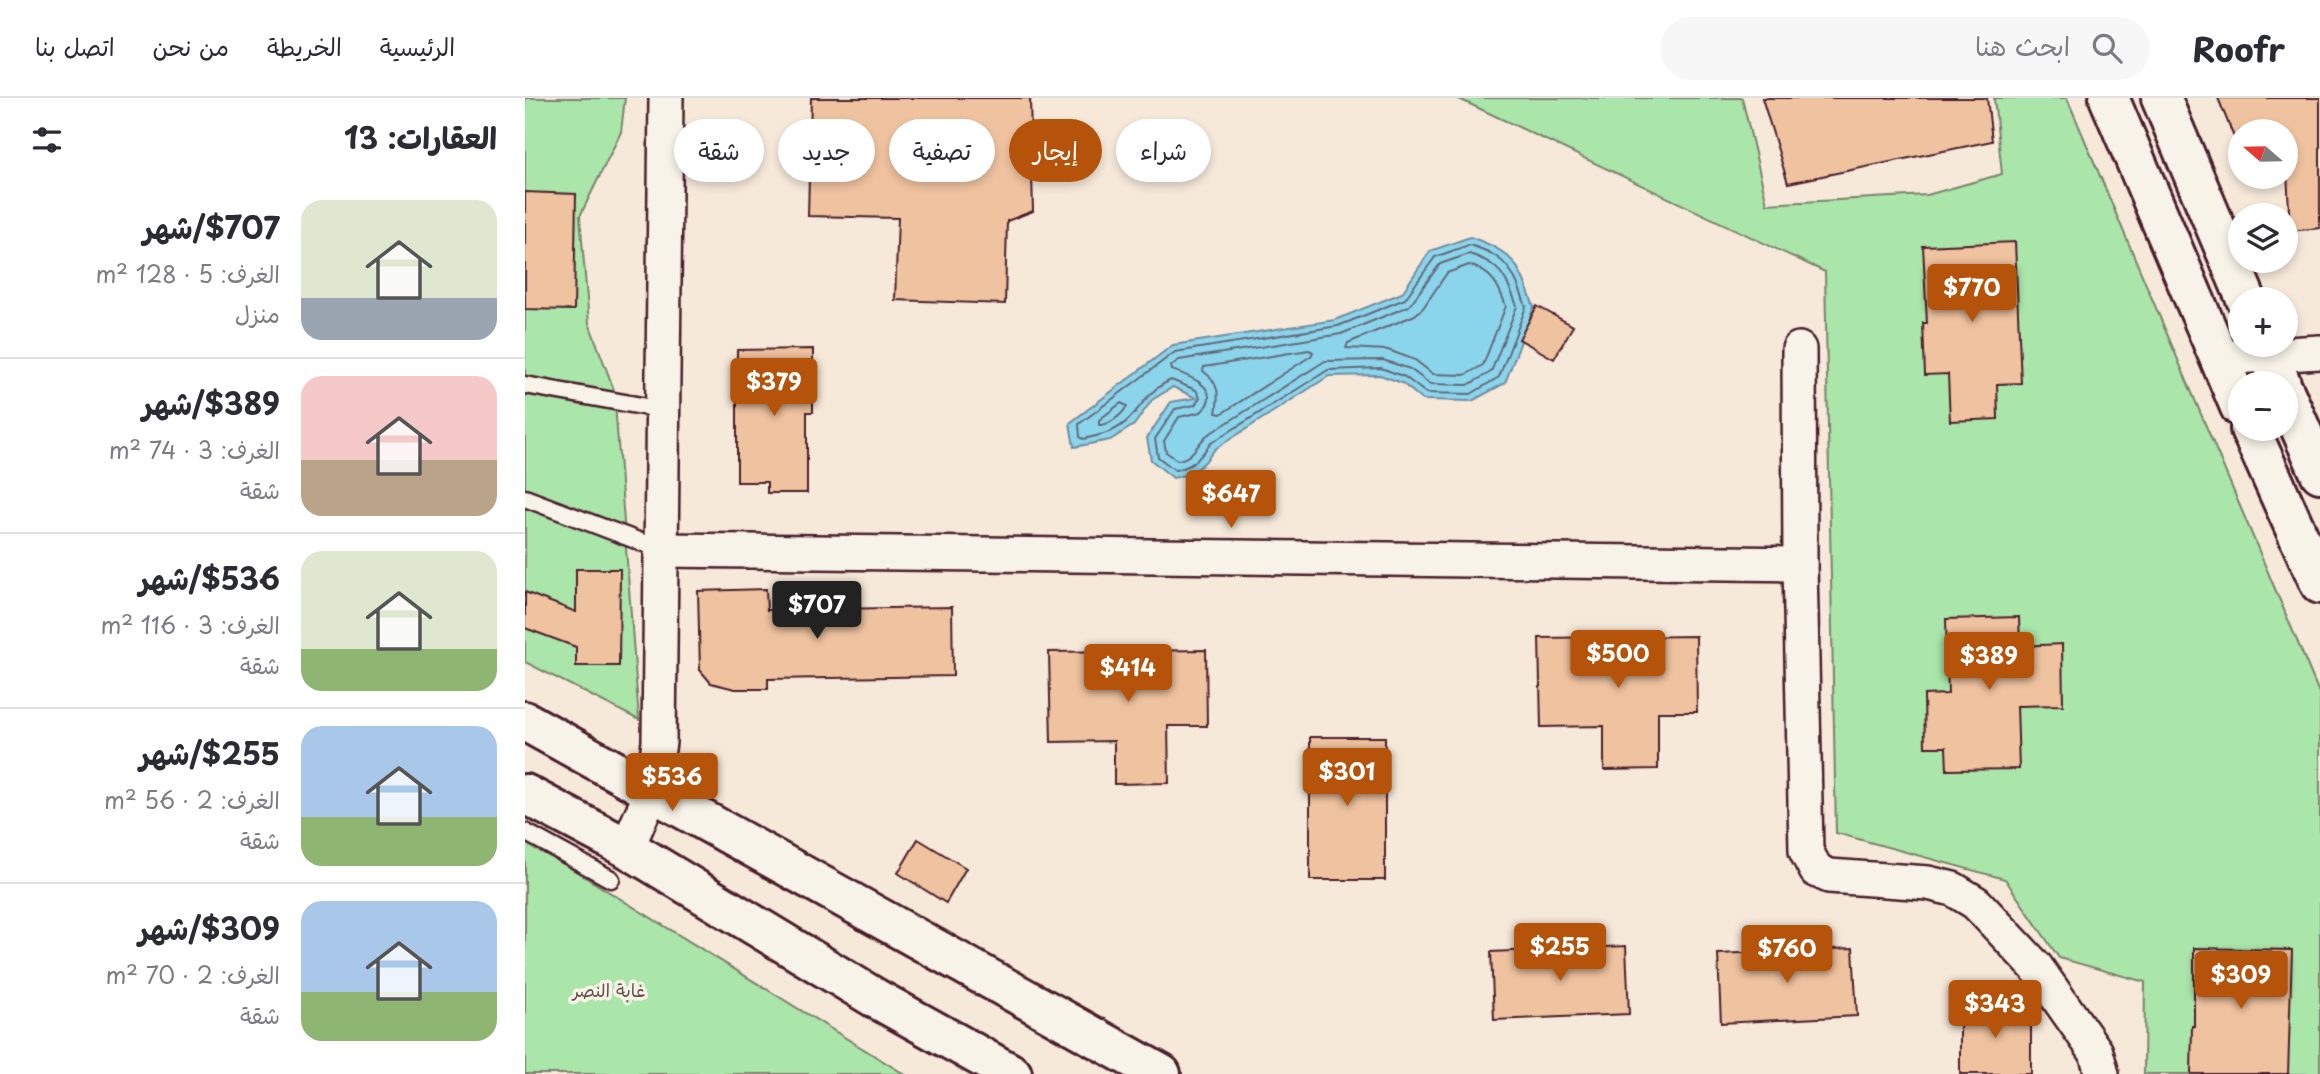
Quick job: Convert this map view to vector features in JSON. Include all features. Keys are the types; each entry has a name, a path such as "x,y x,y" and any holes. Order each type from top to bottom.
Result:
{"main road":[{"path":"2109,98 2228,380"},
{"path":"2161,98 2241,287"},
{"path":"2298,423 2320,473"},
{"path":"2255,441 2320,584"},
{"path":"525,721 1161,1074"},
{"path":"525,794 619,864 875,998 1012,1074"}],"street":[{"path":"619,864 652,791 659,742 666,98"},
{"path":"1799,349 1806,851 1816,870 1829,876 1928,883 1953,889 1976,903 2036,967 2097,1052 2102,1074"},
{"path":"2218,358 2272,361 2320,352"},
{"path":"662,550 1800,564"}],"lane":[{"path":"525,384 664,410"},
{"path":"525,498 662,550"},
{"path":"525,832 619,864"}],"green space":[{"path":"525,98 625,98 621,132 580,216 589,323 614,390 639,720 525,662"},
{"path":"1457,98 1742,98 1767,204 1927,195 2002,174 1994,98 2067,98 2320,695 2320,1074 2144,1074 2145,982 2059,958 2005,879 1836,833 1825,272"},
{"name":"غابة النصر","path":"525,840 904,1074 525,1074"}],"water":[{"path":"1470,237 1497,248 1513,262 1524,280 1534,307 1505,383 1472,401 1423,400 1402,383 1380,375 1329,376 1215,449 1198,468 1173,478 1151,460 1147,438 1171,402 1196,398 1173,387 1152,400 1134,425 1110,440 1074,447 1070,423 1173,345 1335,320 1402,293 1430,251"}],"building":[{"path":"811,98 1030,98 1031,119 1009,119 1009,182 1032,182 1033,211 1007,221 1005,304 895,300 898,218 808,216 809,182 875,182 875,119 810,119"},
{"path":"1762,98 1987,98 1992,141 1788,183"},
{"path":"2218,98 2320,98 2320,228 2298,230 2298,203 2289,203 2288,189 2298,189 2298,119 2228,119 2228,123"},
{"path":"525,192 576,194 574,310 525,309"},
{"path":"2015,242 2021,383 1997,384 1998,419 1950,421 1948,374 1925,375 1923,323 1927,323 1923,246"},
{"path":"1537,306 1573,326 1554,359 1519,339"},
{"path":"813,349 813,412 807,412 807,493 767,493 767,482 737,482 737,350"},
{"path":"576,569 620,569 619,666 576,666 576,647 525,628 525,592 576,612"},
{"path":"766,589 767,610 952,607 953,676 768,679 768,689 735,689 711,683 700,670 698,591"},
{"path":"2019,617 2020,646 2062,644 2063,705 2017,706 2019,769 1947,770 1946,747 1925,747 1924,695 1948,694 1946,619"},
{"path":"1696,636 1697,712 1658,712 1658,769 1604,770 1604,726 1541,727 1539,638"},
{"path":"1206,650 1207,726 1168,726 1169,783 1114,784 1114,741 1051,742 1049,652"},
{"path":"1310,737 1385,737 1385,880 1310,880"},
{"path":"918,839 966,868 946,903 898,873"},
{"path":"1626,946 1629,1014 1494,1020 1491,952"},
{"path":"1853,948 1857,1016 1721,1023 1718,954"},
{"path":"2194,948 2292,950 2288,1074 2191,1074"},
{"path":"1960,1007 2031,1007 2031,1074 1960,1074"}]}
